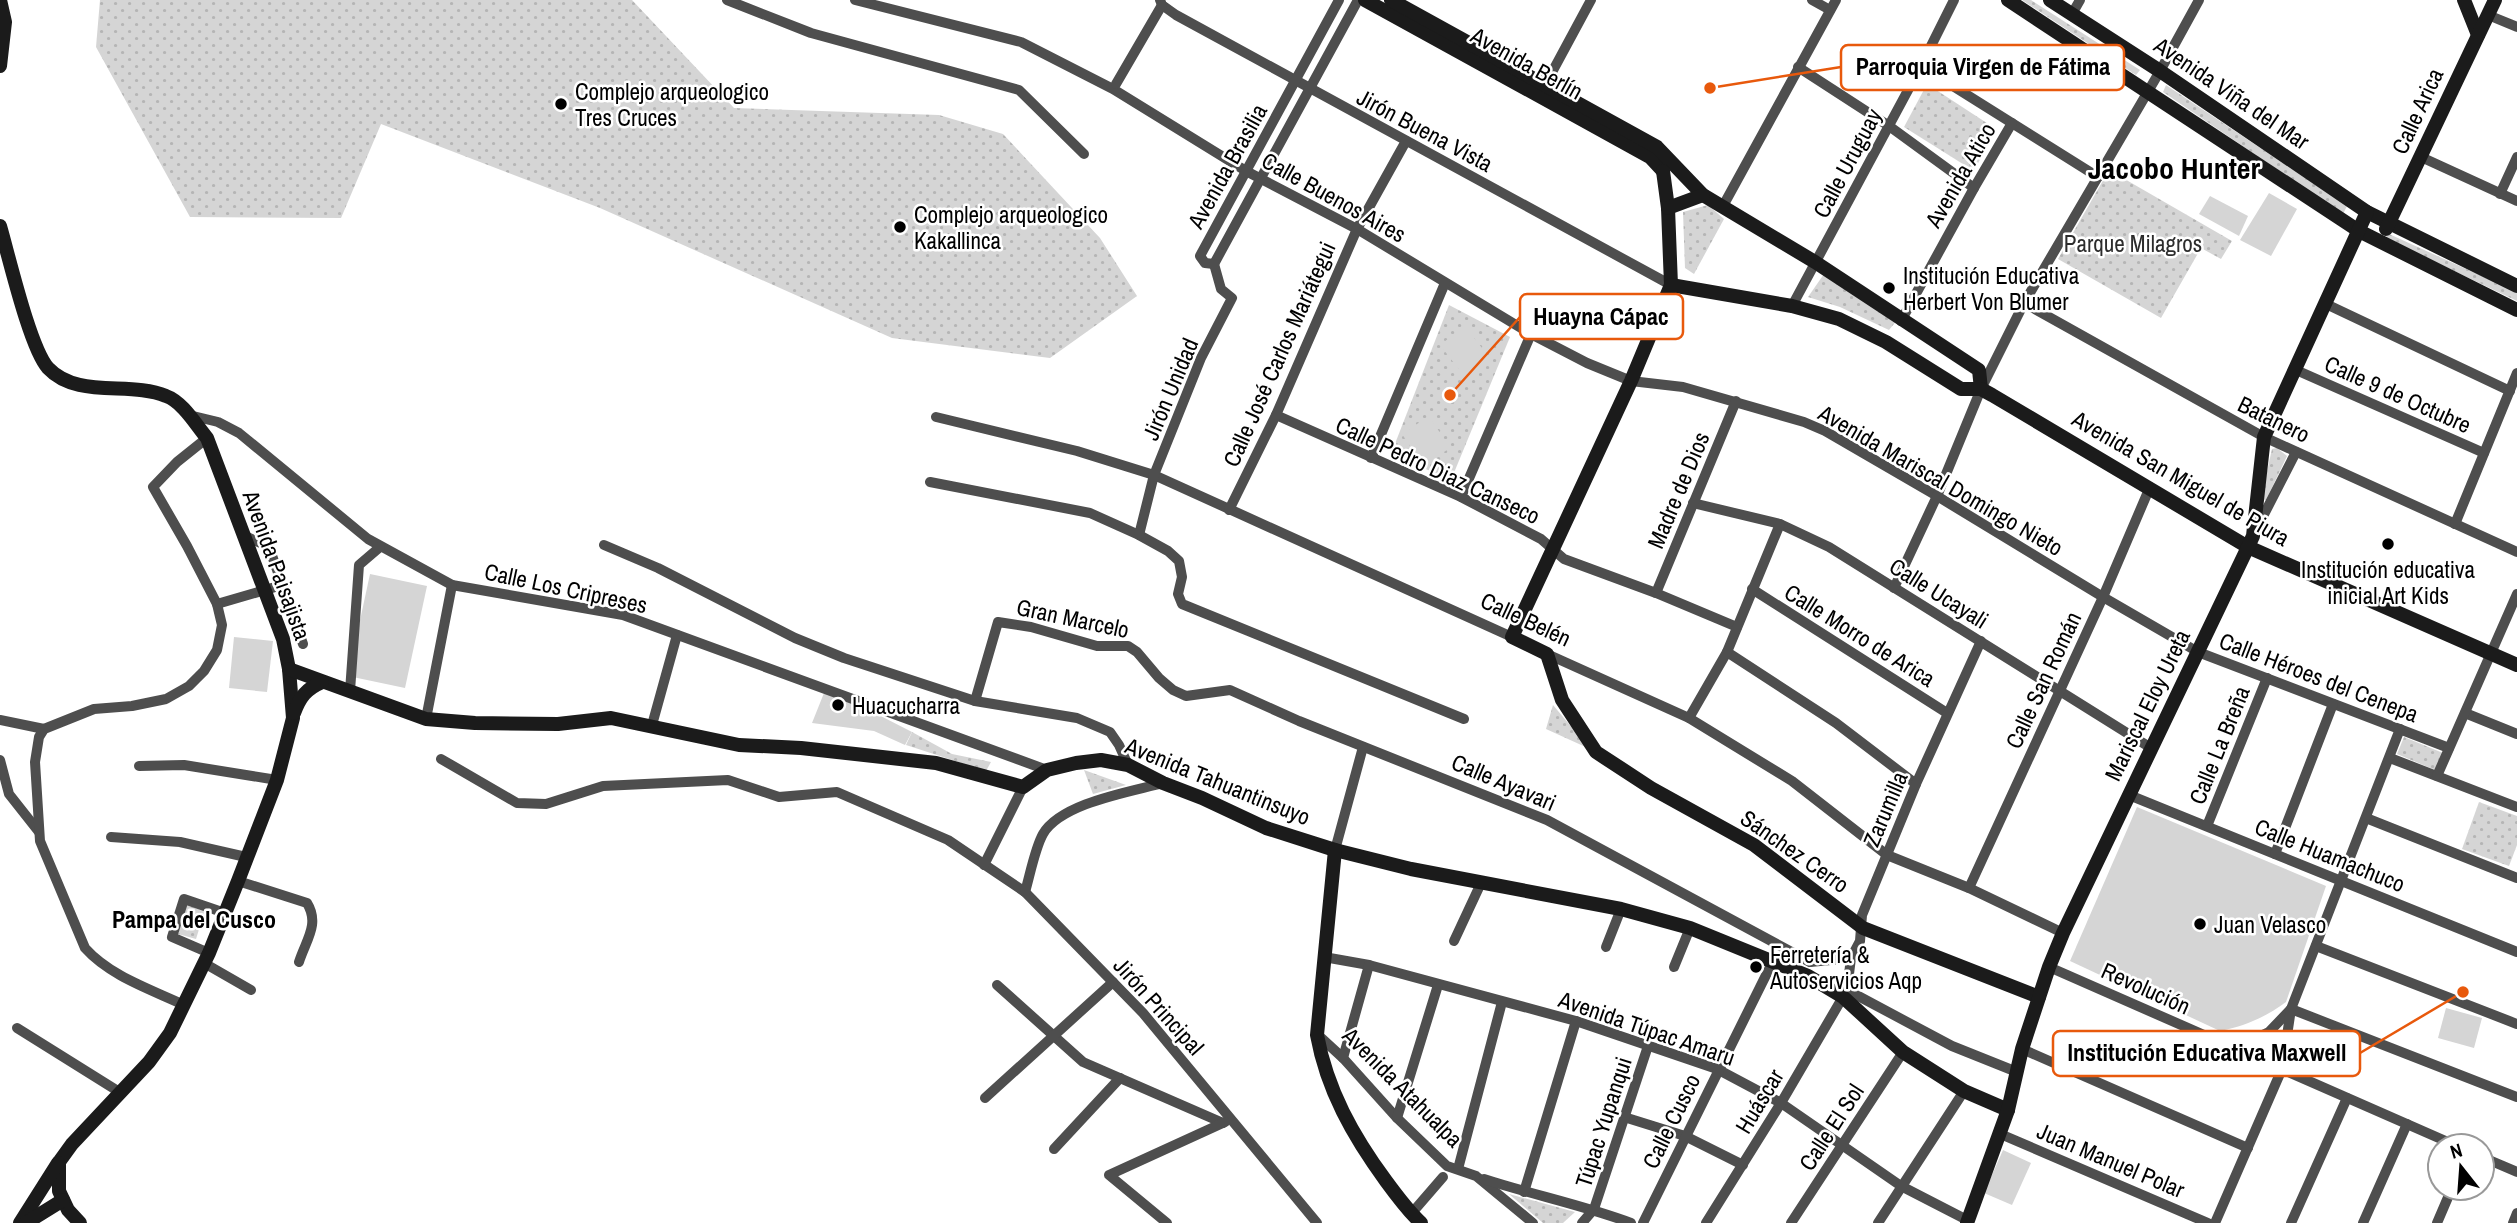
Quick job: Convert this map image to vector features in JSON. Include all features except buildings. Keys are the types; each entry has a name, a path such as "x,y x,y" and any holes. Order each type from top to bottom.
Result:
{"street":[{"path":"0,0 0,65"},
{"path":"727,0 811,33 1019,90 1084,154"},
{"name":"Calle Buenos Aires","path":"855,0 1021,42 1113,89 1246,171 1357,229 1531,334 1587,363 1631,381"},
{"name":"Avenida Brasilia","path":"1339,0 1200,256 1205,263 1214,264 1358,0"},
{"name":"Avenida Berlín","path":"1365,0 1657,148 1669,167"},
{"name":"Avenida Berlín","path":"1391,0 1542,91"},
{"path":"1542,91 1591,0"},
{"path":"1723,206 1833,5 1812,0"},
{"name":"Calle Uruguay","path":"1792,306 1954,0"},
{"name":"Avenida Viña del Mar","path":"2008,0 2359,231 2517,310"},
{"name":"Avenida Viña del Mar","path":"2050,0 2160,71 2367,212 2517,286"},
{"path":"2072,14 2080,0"},
{"path":"1894,588 1937,496 1981,389 2024,303 2148,93 2199,0"},
{"path":"2464,0 2478,35"},
{"name":"Calle Arica","path":"2379,241 2495,0"},
{"path":"1116,84 1161,2"},
{"name":"Jirón Buena Vista","path":"1161,2 1176,15 1671,285"},
{"path":"2488,15 2517,27"},
{"path":"1921,66 2098,177"},
{"path":"1798,67 1889,126 1974,188"},
{"name":"Avenida Atico","path":"1901,320 2012,123"},
{"name":"Calle José Carlos Mariátegui","path":"1229,510 1276,415 1357,229 1406,141"},
{"path":"2421,157 2517,201"},
{"path":"2500,194 2517,158"},
{"path":"1669,167 1703,195 1815,262 1979,370 1981,389"},
{"path":"1512,636 1631,381 1671,285 1669,167"},
{"path":"1668,208 1703,195"},
{"name":"Mariscal Eloy Ureta","path":"1968,1222 2008,1110 2022,1049 2049,967 2251,542 2264,437 2367,212"},
{"name":"Avenida Paisajista","path":"0,226 37,351 49,369 68,381 89,386 168,396 206,438 283,639 289,669 293,718 277,780 207,958 184,1004 160,1047 72,1144 20,1223"},
{"name":"Jirón Unidad","path":"1139,535 1154,475 1201,358 1231,298 1221,289 1214,264"},
{"path":"1371,458 1445,283"},
{"name":"Avenida San Miguel de Piura","path":"1671,285 1792,306 1839,319 1874,336 1961,389 1981,389 2150,488 2251,542 2517,664"},
{"name":"Batanero","path":"2024,303 2264,437 2517,551"},
{"path":"2326,304 2510,391"},
{"path":"1461,497 1531,334"},
{"name":"Calle 9 de Octubre","path":"2296,370 2484,453"},
{"path":"2455,523 2517,373"},
{"name":"Avenida Mariscal Domingo Nieto","path":"1631,381 1683,387 1804,422 1825,431 2104,597"},
{"name":"Madre de Dios","path":"1656,593 1736,401"},
{"name":"Calle Los Cripreses","path":"188,415 218,422 239,433 380,547 452,584 623,615 1046,770"},
{"name":"Calle Pedro Diaz Canseco","path":"1276,415 1461,497 1541,539 1564,559 1737,627"},
{"name":"Calle Belén","path":"936,416 1154,475 1512,636 1689,718 1792,782 1887,855 1969,888 2063,933"},
{"path":"0,720 44,729 94,709 132,706 166,699 189,686 204,671 217,650 222,625 217,604 153,487 206,438"},
{"path":"2251,542 2296,452"},
{"path":"929,482 1090,513 1139,535 1168,551 1179,561 1182,577 1178,594 1182,604 1464,719"},
{"name":"Calle San Román","path":"1969,888 2104,597 2150,488"},
{"name":"Calle Ucayali","path":"1693,503 1780,524 1829,547 2151,748"},
{"path":"1689,718 1727,652 1780,524"},
{"path":"243,535 269,547 303,645"},
{"path":"604,545 658,568 795,638 844,658 975,701 1077,718 1110,732 1128,765"},
{"path":"350,691 359,565 380,547"},
{"path":"426,719 452,584"},
{"path":"217,604 282,586"},
{"name":"Calle Morro de Arica","path":"1752,589 1947,713"},
{"path":"2437,776 2517,594"},
{"name":"Calle Héroes del Cenepa","path":"2104,597 2198,652 2449,748"},
{"name":"Gran Marcelo","path":"975,701 998,622 1031,627 1097,646 1128,646 1168,685"},
{"path":"652,725 677,635"},
{"name":"Zarumilla","path":"1845,993 1851,958 1860,942 1862,915 1916,784 1981,641"},
{"path":"1727,652 1836,723 1916,784"},
{"name":"Sánchez Cerro","path":"1547,654 1562,700 1596,752 1651,788 1754,845 1863,928 2039,997"},
{"path":"289,669 426,719 475,723 558,724 611,718 739,745 801,748 936,763 1023,788 984,865"},
{"name":"Calle La Breña","path":"2207,826 2266,678"},
{"path":"293,718 300,698 312,686 322,682"},
{"name":"Calle Ayavari","path":"1168,685 1186,696 1230,691 1547,820 1809,969"},
{"path":"2275,854 2333,704"},
{"path":"2465,713 2517,734"},
{"path":"44,729 39,737 35,762 40,841 85,947 95,959 113,970 184,1004"},
{"path":"2215,1223 2282,1069 2291,1009 2400,729"},
{"path":"1335,850 1363,747"},
{"path":"2390,758 2517,807"},
{"name":"Jirón Principal","path":"442,759 517,803 547,804 603,786 728,780 779,797 837,792 948,840 1025,892 1143,1013 1227,1121 1317,1223"},
{"path":"0,760 9,794 39,833"},
{"name":"Avenida Tahuantinsuyo","path":"1023,788 1046,770 1101,760 1128,765 1266,828 1335,850 1411,869 1621,909 1690,928 1773,961 1809,969 1845,993 1903,1052 1964,1091 2008,1110"},
{"path":"139,766 184,765 277,780"},
{"path":"1025,892 1043,833 1064,814 1083,805 1163,783"},
{"name":"Calle Huamachuco","path":"2129,795 2517,952"},
{"path":"2367,818 2517,878"},
{"path":"111,836 180,842 246,857"},
{"name":"Avenida Atahualpa","path":"1335,850 1317,1035 1323,1065 1336,1100 1362,1149 1416,1218"},
{"path":"238,881 307,903 314,914 313,928 299,962"},
{"path":"1454,942 1482,881"},
{"path":"225,913 184,899 172,937 251,990"},
{"path":"1606,947 1621,909"},
{"path":"1675,967 1690,928"},
{"path":"2316,946 2517,1024"},
{"name":"Avenida Túpac Amaru","path":"1324,957 1369,965 1576,1021 1717,1069 1781,1103 1901,1185 1968,1222"},
{"path":"1809,969 1851,958"},
{"name":"Calle Cusco","path":"1643,1223 1717,1069 1773,961"},
{"path":"1343,1058 1369,965"},
{"name":"Revolución","path":"2049,967 2426,1133"},
{"path":"985,1098 1113,982"},
{"path":"997,985 1083,1062 1227,1121"},
{"path":"1397,1118 1437,985"},
{"path":"1845,993 1952,1046 2017,1072"},
{"name":"Huáscar","path":"1706,1223 1781,1103 1845,993"},
{"path":"1458,1169 1502,1002"},
{"path":"2235,1048 2269,1032 2291,1009"},
{"path":"2291,1009 2517,1097"},
{"path":"1524,1192 1576,1021"},
{"path":"18,1028 121,1093"},
{"name":"Avenida Atahualpa","path":"1317,1035 1343,1058 1397,1118 1447,1166 1476,1176"},
{"name":"Túpac Yupanqui","path":"1594,1209 1648,1046"},
{"path":"2022,1049 2248,1148"},
{"name":"Calle El Sol","path":"1791,1223 1903,1052"},
{"path":"1054,1149 1120,1078"},
{"path":"1878,1223 1964,1091"},
{"path":"2291,1223 2347,1098"},
{"path":"1625,1117 1685,1136 1743,1165"},
{"path":"1167,1223 1109,1175 1227,1121"},
{"path":"2363,1223 2407,1125"},
{"name":"Juan Manuel Polar","path":"1998,1133 2208,1223"},
{"path":"59,1162 59,1191 62,1200 79,1223"},
{"path":"2496,1163 2517,1172"},
{"path":"1476,1176 1524,1192 1594,1209 1631,1223"},
{"path":"1476,1176 1533,1223"},
{"path":"1416,1218 1443,1177"},
{"path":"26,1223 62,1200"},
{"path":"2437,1223 2446,1202"},
{"path":"1582,1223 1594,1209"},
{"path":"2513,1223 2517,1213"}],"green space":[{"path":"100,0 632,0 734,108 939,115 1003,134 1100,238 1137,296 1050,358 892,338 600,208 381,124 341,218 190,217 96,47"},
{"path":"2022,0 2031,0 2140,70 2136,75"},
{"path":"1927,84 1996,129 1974,171 1904,127"},
{"path":"2166,85 2347,206 2343,214 2163,92"},
{"name":"Parque Milagros","path":"2109,170 2232,241 2221,259 2201,248 2161,318 2058,259"},
{"path":"2269,193 2297,209 2271,256 2240,240"},
{"path":"2210,196 2248,216 2239,236 2199,214"},
{"path":"1708,205 1724,219 1694,274 1685,268 1683,212"},
{"path":"2389,234 2517,292 2517,301 2385,238"},
{"path":"1824,274 1898,319 1889,330 1840,307 1808,297"},
{"path":"1449,305 1510,337 1451,480 1391,454"},
{"path":"1465,326 1492,361 1467,380 1440,345"},
{"path":"1429,416 1450,448 1423,466 1402,434"},
{"path":"2277,448 2287,456 2266,500 2261,498 2272,449"},
{"path":"370,574 427,586 405,688 348,676"},
{"path":"234,637 273,641 267,692 229,688"},
{"name":"Huacucharra","path":"826,688 912,732 905,745 874,731 812,723"},
{"path":"1553,705 1590,749 1546,729"},
{"path":"912,732 952,754 991,762 986,771 906,745"},
{"path":"2404,737 2443,753 2435,770 2397,754"},
{"path":"1084,770 1126,785 1093,794"},
{"path":"2479,802 2517,816 2517,845 2509,866 2462,849"},
{"name":"Juan Velasco","path":"2137,807 2326,886 2286,1002 2255,1020 2220,1031 2070,961"},
{"path":"187,904 205,910 196,939 178,934"},
{"path":"2446,1008 2482,1018 2474,1048 2438,1038"},
{"path":"2003,1150 2031,1163 2012,1205 1984,1193"},
{"path":"1509,1194 1575,1212 1563,1223 1543,1223"}],"place":[{"name":"Parroquia Virgen de Fátima","path":"1710,88"},
{"name":"Complejo arqueologico Tres Cruces","path":"561,104"},
{"name":"Complejo arqueologico Kakallinca","path":"900,227"},
{"name":"Institución Educativa Herbert Von Blumer","path":"1889,288"},
{"name":"Huayna Cápac","path":"1450,395"},
{"name":"Institución educativa inicial Art Kids","path":"2388,544"},
{"name":"Huacucharra","path":"838,705"},
{"name":"Juan Velasco","path":"2200,924"},
{"name":"Ferretería & Autoservicios Aqp","path":"1756,967"},
{"name":"Institución Educativa Maxwell","path":"2463,992"}],"district":[{"name":"Jacobo Hunter","path":"2174,168"},
{"name":"Pampa del Cusco","path":"194,919"}]}
